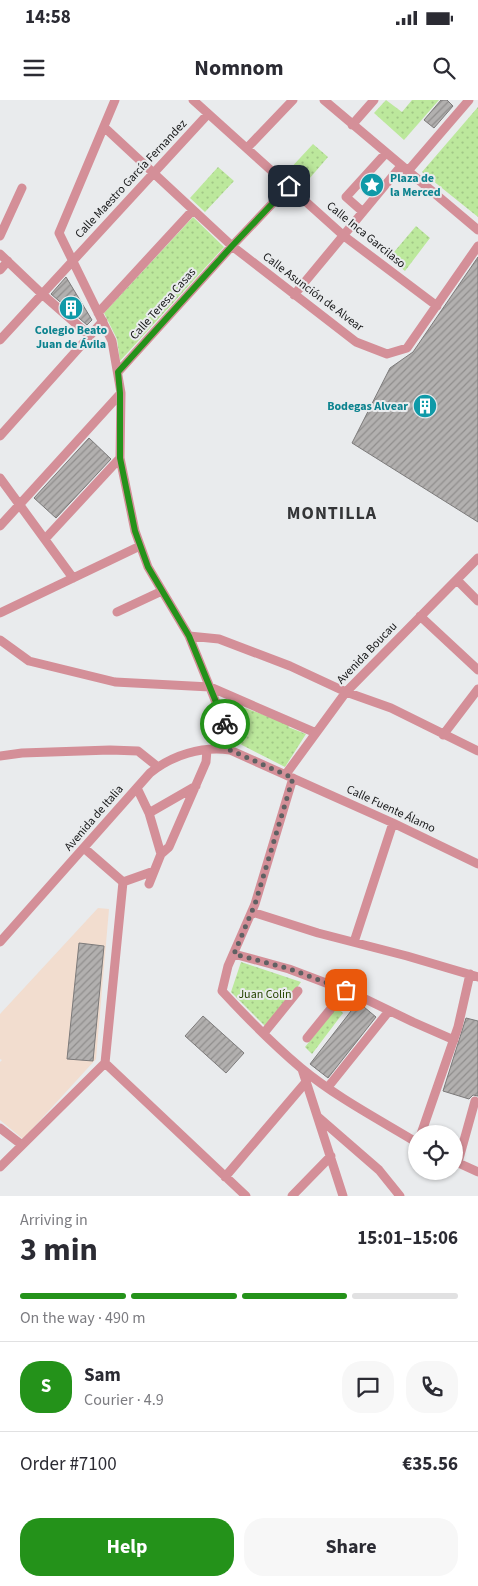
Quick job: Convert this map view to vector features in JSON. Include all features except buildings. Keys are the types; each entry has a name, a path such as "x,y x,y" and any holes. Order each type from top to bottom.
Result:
{"street":[{"path":"115,100 59,233 112,341 120,393 120,458 133,522 140,546 148,567 189,636 228,732 230,750"},
{"name":"Calle Inca Garcilaso","path":"193,100 344,236 437,306"},
{"path":"247,148 293,100"},
{"path":"324,100 478,230"},
{"path":"352,124 374,100"},
{"path":"294,295 364,212 469,100"},
{"name":"Calle Maestro García Fernandez","path":"0,340 208,114"},
{"name":"Calle Asunción de Alvear","path":"104,127 232,246 356,342 387,354 407,348 478,246"},
{"path":"364,212 346,196 386,153"},
{"name":"Calle Teresa Casas","path":"118,372 289,186"},
{"path":"0,236 22,188"},
{"path":"0,210 8,217"},
{"path":"0,436 90,336 100,317 192,210"},
{"path":"0,254 90,336"},
{"path":"0,270 8,262"},
{"path":"0,526 120,393"},
{"path":"45,540 120,458"},
{"path":"0,478 74,578"},
{"path":"0,613 140,546"},
{"name":"Avenida Boucau","path":"264,1033 222,991 228,966 252,912 290,776 316,733 346,692 478,558"},
{"path":"457,580 478,601"},
{"path":"117,612 162,592"},
{"path":"420,616 478,670"},
{"path":"189,636 219,640 290,666 346,692 391,708 478,751"},
{"path":"0,640 29,661 115,682 210,686 316,733"},
{"path":"443,735 478,689"},
{"path":"149,884 161,854 169,847 196,786 206,762 206,750"},
{"name":"Avenida de Italia","path":"0,942 137,788 158,767 169,760 206,750 230,750 290,776"},
{"path":"0,756 22,753 138,751 158,767"},
{"name":"Calle Fuente Álamo","path":"290,776 478,864"},
{"path":"149,813 196,786"},
{"path":"137,788 149,813 161,854"},
{"path":"354,942 393,823"},
{"path":"84,848 123,882"},
{"path":"123,882 154,871"},
{"path":"0,1167 105,1063 123,882"},
{"path":"252,912 318,933 474,976 424,1125"},
{"path":"234,954 290,969 346,990 454,1040"},
{"path":"307,1038 346,990"},
{"path":"298,991 264,1033 302,1069 346,1100 408,1137"},
{"path":"328,1087 389,1010"},
{"path":"105,1063 246,1196"},
{"path":"302,1069 343,1196"},
{"path":"225,1177 306,1082"},
{"path":"463,1141 476,1101"},
{"path":"317,1117 380,1170 400,1196"},
{"path":"0,1128 22,1145"},
{"path":"292,1196 330,1156"},
{"path":"463,1165 478,1172"}],"shaded area":[{"path":"98,908 109,909 96,1059 23,1139 0,1120 0,1062 2,1060 0,1059 0,1014"}],"green space":[{"path":"386,100 402,112 412,100 439,100 404,140 374,113"},
{"path":"478,107 478,217 422,172"},
{"path":"313,144 328,157 303,186 287,172"},
{"path":"218,167 234,181 205,212 190,198"},
{"path":"193,217 224,247 120,361 117,339 104,313"},
{"path":"416,226 430,238 405,271 389,258"},
{"path":"228,702 292,725 288,727 306,734 285,767 238,743"},
{"name":"Juan Colín","path":"241,962 301,982 268,1029 231,992"},
{"path":"337,1007 343,1013 312,1054 305,1047"}],"way so far":[{"path":"225,724 230,750 293,778 255,904 234,954 290,969 346,990"}],"place":[{"name":"Plaza de la Merced","path":"372,185"},
{"name":"Colegio Beato Juan de Ávila","path":"71,308"},
{"name":"Bodegas Alvear","path":"425,406"}],"district":[{"name":"MONTILLA","path":"332,513"}],"route":[{"path":"225,724 189,636 148,567 135,531 120,458 120,393 118,372 289,186"}]}
